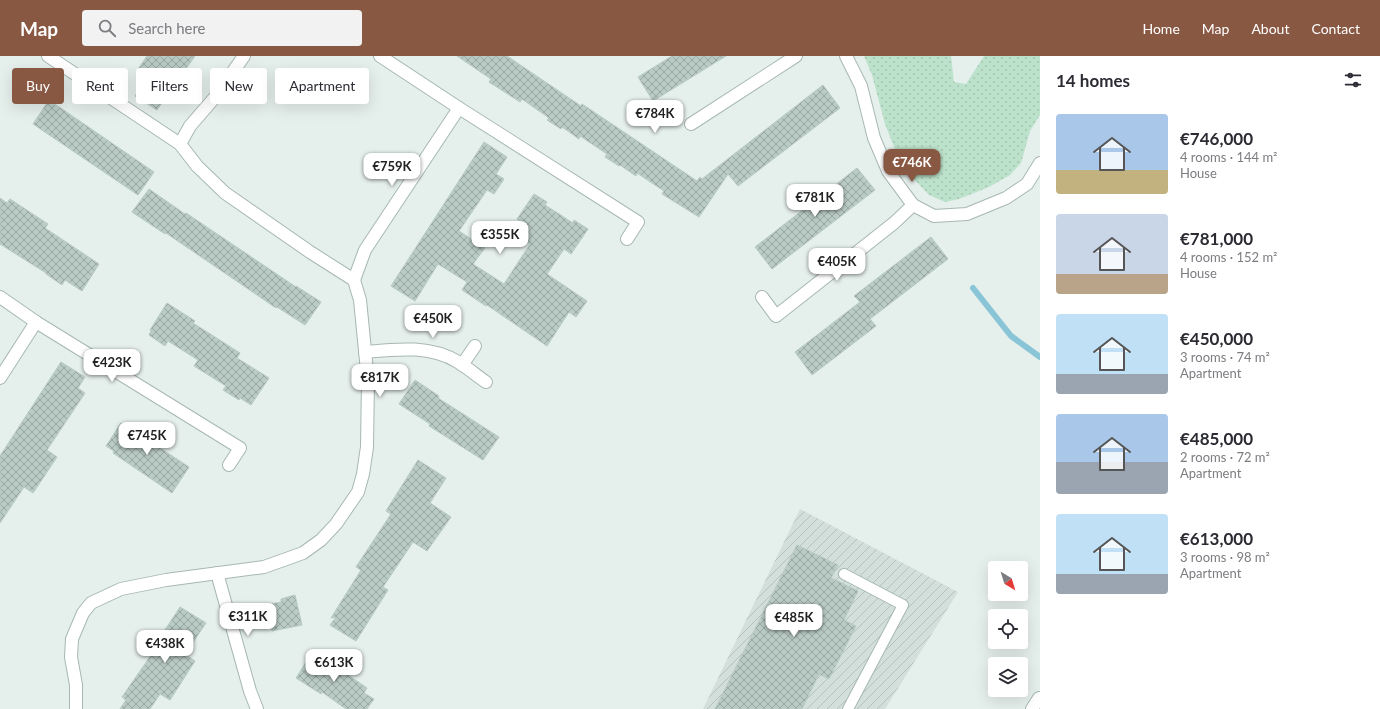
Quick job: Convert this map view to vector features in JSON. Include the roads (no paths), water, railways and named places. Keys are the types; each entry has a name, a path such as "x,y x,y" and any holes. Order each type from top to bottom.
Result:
{"street":[{"path":"48,56 180,144 197,166 225,193 310,252 354,280"},
{"path":"180,144 190,126 216,96 244,56"},
{"path":"380,56 638,222 626,239"},
{"path":"691,124 796,56"},
{"path":"846,56 861,86 874,138 888,171 913,205 934,216 967,214 1006,198 1027,184 1040,163"},
{"path":"76,709 76,686 71,657 72,639 83,613 91,603 121,589 166,580 264,567 303,553 320,540 336,524 358,492 367,447 368,381 360,300 354,280 365,250 459,108"},
{"path":"762,297 776,316 894,223 913,205"},
{"path":"0,298 36,322 240,448 229,465"},
{"path":"0,378 36,322"},
{"path":"462,365 475,346"},
{"path":"365,352 400,348 431,351 458,362 486,382"},
{"path":"217,573 250,691 257,709"},
{"path":"1032,709 1039,698"}],"lane":[{"path":"844,574 903,605 848,709"}],"waterway":[{"path":"973,288 1011,336 1040,357"}]}
